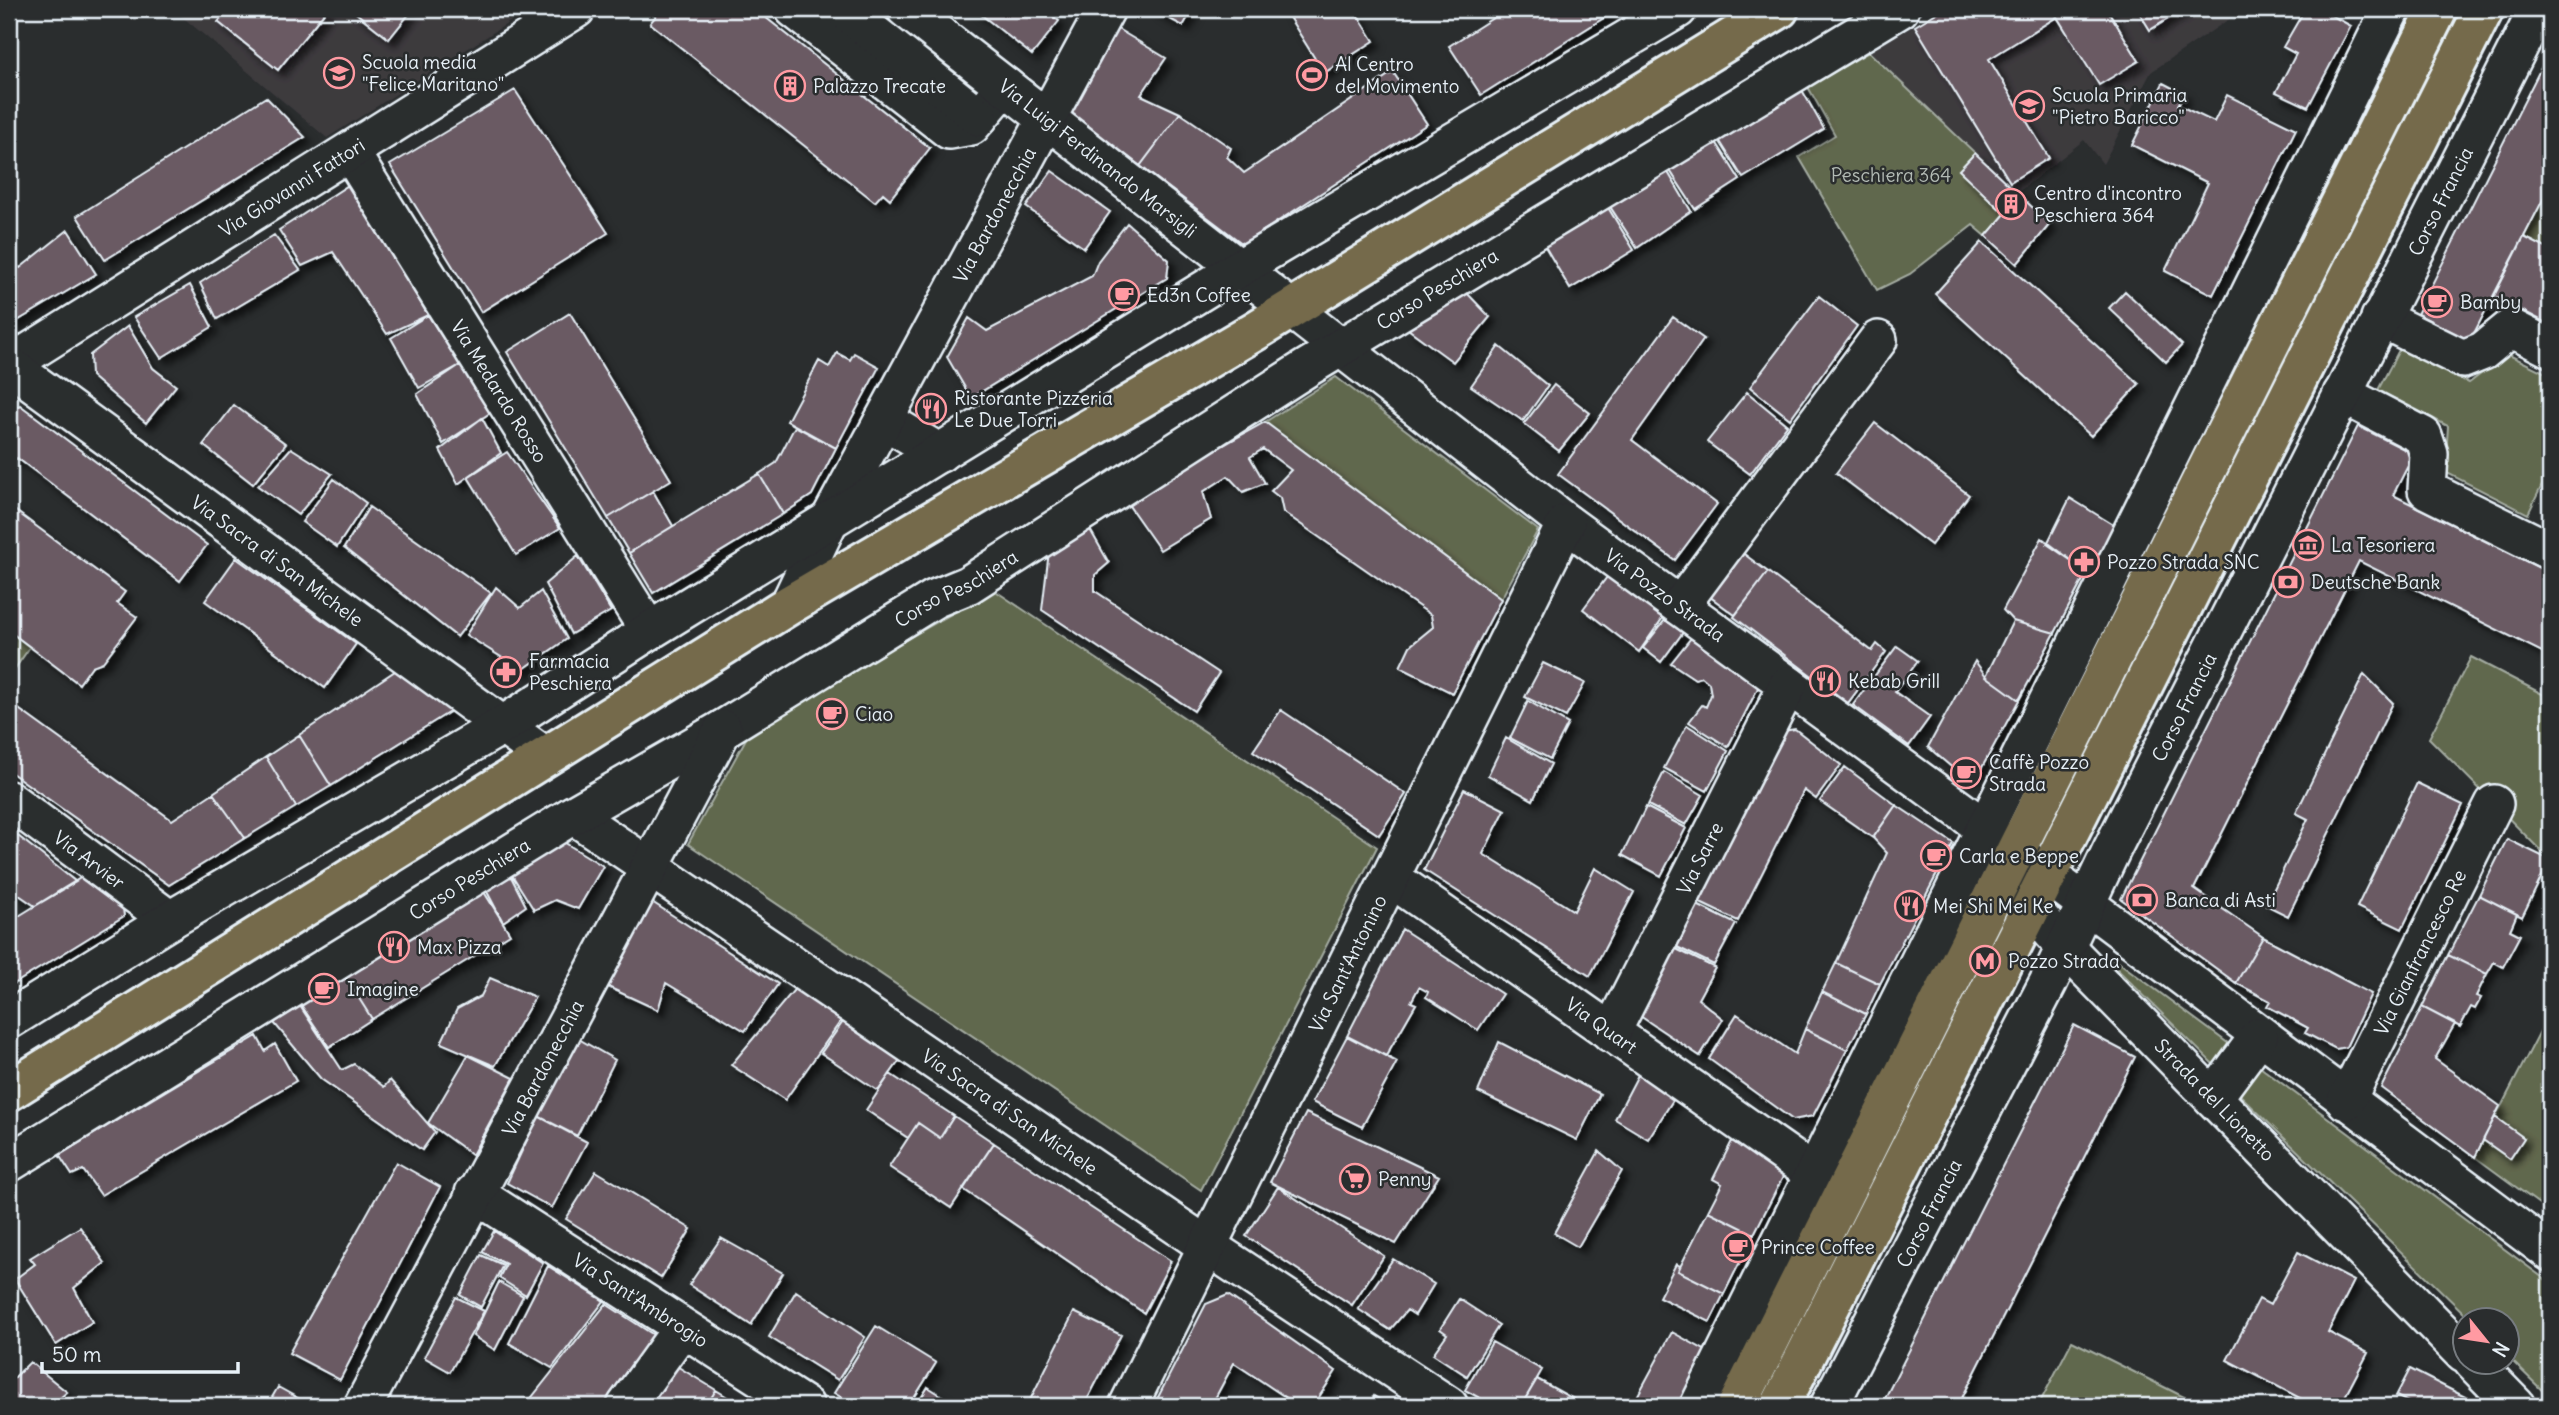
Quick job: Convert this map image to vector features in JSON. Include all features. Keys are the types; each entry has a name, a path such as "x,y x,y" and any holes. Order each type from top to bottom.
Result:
{"main road":[{"path":"9,1091 789,606 1289,310 1779,9"},
{"path":"1738,1406 2438,9"},
{"path":"1780,1406 2484,9"}],"street":[{"name":"Via Giovanni Fattori","path":"9,365 576,9"},
{"path":"794,9 949,130 971,126 1005,86"},
{"path":"843,9 979,117"},
{"name":"Via Luigi Ferdinando Marsigli","path":"906,9 1289,310"},
{"name":"Via Bardonecchia","path":"789,606 829,521 1106,9"},
{"path":"9,1020 170,920 503,725 649,631 1238,269 1678,9"},
{"name":"Corso Peschiera","path":"9,1163 573,815 723,729 934,599 968,585 1339,348 1900,9"},
{"path":"1699,1406 2390,9"},
{"name":"Corso Francia","path":"1829,1406 2065,947 2084,904 2538,9"},
{"name":"Via Medardo Rosso","path":"350,152 649,631"},
{"name":"Via Pozzo Strada","path":"1289,310 1566,523 1986,829 2012,860"},
{"path":"2380,318 2463,359 2483,351 2511,328 2550,348"},
{"path":"1680,606 1878,340"},
{"name":"Via Sacra di San Michele","path":"9,365 546,757"},
{"path":"2342,394 2423,436 2429,454 2427,489 2550,551"},
{"path":"884,420 940,453"},
{"name":"Via Sant'Antonino","path":"1128,1406 1566,523"},
{"name":"Via Sarre","path":"1611,1033 1788,685"},
{"name":"Via Bardonecchia","path":"363,1406 723,729"},
{"name":"Via Arvier","path":"9,800 170,920"},
{"name":"Via Gianfrancesco Re","path":"2346,1101 2494,804"},
{"name":"Via Sacra di San Michele","path":"573,815 1207,1246 1449,1406"},
{"name":"Strada del Lionetto","path":"2012,860 2039,892 2065,947 2450,1339"},
{"name":"Via Quart","path":"1391,878 1814,1174"},
{"path":"2039,892 2084,904 2550,1252"},
{"path":"2213,1098 2259,1036"},
{"name":"Via Sant'Ambrogio","path":"474,1194 805,1406"},
{"path":"626,1406 682,1328"},
{"path":"2486,1376 2516,1406"}],"shaded area":[{"name":"Scuola media \"Felice Maritano\"","path":"173,9 530,9 327,138"},
{"name":"Scuola Primaria \"Pietro Baricco\"","path":"1943,9 2244,9 2151,72 2103,164 2084,140 2017,193 1869,52"}],"green space":[{"name":"Peschiera 364","path":"1869,52 1975,153 1959,170 2005,214 1986,236 1973,225 1910,274 1877,290 1799,157 1835,135 1808,87"},
{"path":"2550,186 2550,250 2524,237"},
{"path":"2400,348 2469,383 2507,354 2550,375 2550,469 2528,514 2445,472 2448,426 2378,390"},
{"path":"1336,377 1538,530 1501,599 1265,422"},
{"path":"994,590 1377,847 1201,1190 688,844 753,726"},
{"path":"9,631 30,647 9,677"},
{"path":"2471,657 2550,698 2550,860 2429,738"},
{"path":"2113,958 2233,1047 2216,1067 2111,963"},
{"path":"2550,1012 2550,1212 2475,1157"},
{"path":"2260,1067 2550,1283 2550,1398 2520,1369 2520,1306 2457,1306 2239,1094"},
{"path":"2072,1341 2188,1399 2203,1406 2038,1406"}],"building":[{"path":"229,9 327,9 278,70 218,22"},
{"path":"351,9 413,9 389,39"},
{"name":"Palazzo Trecate","path":"647,9 755,9 930,148 890,199 883,193 875,202 650,23 656,16"},
{"path":"974,9 1044,9 1059,21 1032,55"},
{"path":"1151,9 1193,9 1183,26"},
{"path":"1284,9 1354,9 1374,41 1324,73"},
{"path":"1507,9 1618,9 1481,95 1449,46"},
{"path":"1943,9 1956,9 1960,15 1970,9 2107,9 2139,61 2099,85 2057,17 1989,59 2049,158 2010,182 1915,26"},
{"path":"2137,9 2184,9 2150,30"},
{"path":"2305,9 2320,9 2351,26 2308,107 2276,92 2296,54 2283,47"},
{"path":"1116,28 1166,58 1141,95 1180,113 1140,166 1070,113"},
{"path":"2550,50 2550,186 2470,341 2417,314"},
{"path":"1393,72 1427,124 1243,244 1140,166 1180,113 1231,148 1227,157 1244,173"},
{"path":"2163,83 2184,94 2178,105 2214,122 2227,95 2296,129 2213,295 2165,271 2208,183 2132,145"},
{"path":"515,90 608,233 481,312 390,165"},
{"path":"1802,90 1824,129 1743,178 1719,140"},
{"path":"266,97 305,137 105,260 77,216"},
{"path":"1716,142 1740,180 1695,209 1669,169"},
{"name":"Centro d'incontro Peschiera 364","path":"1975,153 2050,224 2017,264 1986,236 2005,214 1959,170"},
{"path":"1666,169 1691,211 1637,248 1609,205"},
{"path":"1052,171 1110,212 1084,248 1026,207"},
{"path":"350,184 428,315 387,334 333,252 302,266 279,230"},
{"path":"1607,206 1634,250 1570,289 1543,243"},
{"path":"1127,223 1169,260 1167,278 971,398 947,357 969,318 987,331 1092,276 1098,261"},
{"path":"68,230 96,274 9,326 9,259 20,268"},
{"path":"274,235 300,270 217,319 200,283"},
{"path":"2524,237 2550,250 2550,325 2494,296"},
{"path":"1982,242 2139,384 2091,436 1935,294"},
{"path":"190,285 212,327 161,358 134,317"},
{"path":"2125,291 2182,345 2166,362 2109,308"},
{"path":"1467,293 1490,317 1453,362 1408,329"},
{"path":"1819,296 1857,326 1790,419 1750,387"},
{"path":"570,313 671,480 608,518 507,352"},
{"path":"428,315 460,365 419,388 391,338"},
{"path":"1673,317 1704,339 1632,440 1717,504 1675,560 1558,474"},
{"path":"128,326 153,368 176,386 146,423 91,376 90,355"},
{"path":"1499,346 1548,386 1523,421 1471,386"},
{"path":"837,353 850,360 854,353 879,367 836,448 787,421 819,361 829,367"},
{"path":"460,365 490,413 443,444 417,394"},
{"path":"1554,385 1590,413 1559,451 1524,424"},
{"path":"1747,392 1787,425 1750,474 1707,442"},
{"path":"20,405 207,545 180,581 17,458 9,463 9,411"},
{"path":"234,405 286,444 253,484 203,445"},
{"path":"482,418 501,453 458,484 440,450"},
{"path":"1265,422 1501,599 1452,693 1400,667 1410,646 1433,627 1431,615 1283,512 1280,498 1271,491 1291,470 1263,449 1250,457 1265,483 1243,492 1228,476 1203,492 1211,519 1160,550 1125,500"},
{"path":"1875,423 1969,495 1931,545 1836,473"},
{"path":"795,426 836,448 812,495 783,514 759,474 776,463"},
{"path":"2358,426 2414,454 2393,495 2550,573 2550,656 2359,561 2194,889 2263,937 2236,983 2121,899"},
{"path":"291,448 332,474 298,515 258,486"},
{"path":"507,452 560,528 516,555 468,477"},
{"path":"759,474 783,514 653,593 629,553"},
{"path":"334,479 366,503 337,547 302,522"},
{"path":"653,491 673,526 629,553 608,518"},
{"path":"2070,498 2120,529 2094,576 2047,544"},
{"path":"9,506 125,592 117,603 137,617 103,662 92,666 79,684 9,631"},
{"path":"369,507 491,593 457,637 344,548"},
{"path":"1088,526 1109,563 1095,575 1095,591 1219,673 1194,711 1042,610 1049,551"},
{"path":"2042,538 2087,572 2055,633 2013,621 2003,610"},
{"path":"1732,545 1768,572 1735,615 1698,588"},
{"path":"578,556 611,611 571,634 545,584"},
{"path":"236,558 356,644 325,688 205,601"},
{"path":"1768,572 1872,651 1877,644 1886,652 1848,703 1734,617"},
{"path":"1610,573 1664,616 1639,652 1583,609"},
{"path":"496,587 520,608 541,591 567,639 522,670 466,635"},
{"path":"1665,620 1684,631 1661,662 1643,648"},
{"path":"2013,621 2055,633 2019,700 1986,676"},
{"path":"1699,628 1764,676 1728,747 1689,722 1702,705 1706,707 1711,695 1709,683 1702,677 1695,679 1671,663"},
{"path":"1897,646 1918,661 1895,692 1930,717 1909,746 1853,705"},
{"path":"1975,661 1986,676 2019,700 1979,773 1963,777 1928,747"},
{"path":"1543,663 1585,683 1566,717 1525,697"},
{"path":"401,667 459,706 331,786 299,735"},
{"path":"2364,674 2393,703 2288,916 2266,905 2308,819 2296,813"},
{"path":"1528,701 1568,724 1550,759 1510,738"},
{"path":"9,702 172,820 213,793 245,838 169,885 9,771"},
{"path":"1281,710 1406,794 1379,835 1253,751"},
{"path":"1687,725 1728,751 1707,791 1664,768"},
{"path":"1795,729 1841,765 1816,799 1804,790 1738,921 1692,899 1778,732"},
{"path":"299,735 331,786 296,807 266,757"},
{"path":"1506,738 1551,764 1533,800 1488,775"},
{"path":"266,757 296,807 245,838 213,793"},
{"path":"1845,767 1896,805 1873,838 1820,801"},
{"path":"1664,772 1703,795 1686,825 1648,805"},
{"path":"2417,783 2463,805 2402,929 2357,907"},
{"path":"1464,789 1505,810 1483,854 1574,911 1595,868 1634,892 1590,976 1424,870"},
{"path":"1896,805 1953,843 1880,984 1836,963 1887,853 1873,838"},
{"path":"1646,807 1686,828 1661,876 1622,855"},
{"path":"13,832 76,882 35,906 9,888 9,838"},
{"path":"2507,839 2550,860 2522,917 2479,895"},
{"path":"562,841 603,866 578,909 555,900 534,910 507,867"},
{"path":"507,869 526,906 503,922 484,886"},
{"path":"87,874 122,901 124,916 9,987 9,922"},
{"path":"484,892 510,934 372,1019 346,978"},
{"path":"2479,895 2517,914 2510,930 2520,935 2503,967 2494,962 2487,974 2448,955"},
{"path":"652,902 778,984 745,1031 666,983 658,1010 608,987"},
{"path":"1693,903 1736,924 1714,965 1673,945"},
{"path":"1402,929 1502,994 1478,1030 1426,997 1428,992 1419,987 1411,1002 1416,1004 1386,1056 1347,1036"},
{"path":"2263,937 2371,994 2346,1047 2336,1049 2305,1033 2308,1028 2267,1006 2270,1001 2236,983"},
{"path":"1672,947 1715,968 1698,999 1723,1019 1700,1056 1637,1014"},
{"path":"2448,955 2487,974 2476,996 2481,998 2475,1009 2471,1007 2460,1027 2422,1007"},
{"path":"1836,963 1880,984 1866,1014 1822,992"},
{"path":"346,978 372,1019 329,1047 301,1005"},
{"path":"490,978 535,997 495,1066 441,1043 457,1009 481,996"},
{"path":"798,985 845,1015 785,1100 731,1065"},
{"path":"1822,992 1866,1014 1847,1050 1805,1029"},
{"path":"300,1006 342,1070 354,1064 384,1087 390,1080 435,1132 422,1150 321,1079 274,1023"},
{"path":"2422,1007 2455,1024 2435,1059 2500,1106 2475,1157 2381,1088"},
{"path":"1737,1014 1795,1054 1805,1029 1847,1050 1813,1116 1793,1120 1709,1059"},
{"path":"845,1019 902,1057 878,1091 821,1053"},
{"path":"2074,1025 2135,1057 1958,1406 1881,1406"},
{"path":"257,1036 265,1051 275,1044 296,1081 101,1195 83,1170 72,1175 59,1155"},
{"path":"1347,1036 1397,1062 1362,1127 1312,1102"},
{"path":"577,1038 615,1060 577,1136 538,1116"},
{"path":"1499,1042 1600,1094 1577,1140 1478,1092"},
{"path":"468,1055 514,1078 472,1155 428,1123"},
{"path":"1640,1071 1675,1097 1648,1139 1615,1119"},
{"path":"890,1074 954,1116 940,1138 918,1123 908,1138 866,1110"},
{"name":"Penny","path":"1306,1113 1439,1176 1396,1244 1270,1182"},
{"path":"538,1116 587,1142 552,1208 507,1183"},
{"path":"954,1116 994,1143 951,1208 889,1167 918,1123 940,1138"},
{"path":"2495,1117 2524,1138 2510,1159 2483,1140"},
{"path":"1732,1141 1787,1169 1754,1234 1708,1211 1722,1184 1713,1179"},
{"path":"994,1143 1171,1261 1144,1313 963,1189"},
{"path":"1599,1151 1622,1171 1578,1247 1554,1233"},
{"path":"396,1162 440,1187 340,1380 289,1353"},
{"path":"596,1171 691,1229 661,1278 566,1219"},
{"path":"1278,1187 1384,1256 1352,1305 1246,1236"},
{"path":"1708,1211 1754,1234 1724,1294 1678,1271"},
{"path":"80,1227 105,1263 74,1288 92,1322 56,1345 15,1279 35,1264 30,1258"},
{"path":"494,1231 543,1263 526,1295 499,1278 506,1264 482,1252"},
{"path":"721,1238 783,1273 751,1325 689,1285"},
{"path":"2298,1252 2354,1281 2328,1332 2368,1353 2340,1406 2315,1406 2227,1360 2259,1299 2270,1305"},
{"path":"481,1255 503,1265 481,1307 460,1295"},
{"path":"1393,1259 1434,1284 1415,1315 1407,1310 1390,1330 1358,1309"},
{"path":"1676,1264 1680,1266 1678,1271 1724,1294 1710,1322 1659,1297"},
{"path":"548,1266 604,1301 552,1368 509,1343"},
{"path":"499,1282 523,1296 495,1350 473,1336"},
{"path":"796,1291 865,1337 838,1380 769,1337"},
{"path":"1228,1295 1336,1371 1313,1406 1299,1406 1234,1363 1211,1406 1154,1405 1206,1304"},
{"path":"456,1297 484,1311 450,1372 424,1357"},
{"path":"1459,1299 1499,1325 1467,1376 1433,1354 1447,1334 1440,1329"},
{"path":"606,1304 663,1341 614,1406 525,1406"},
{"path":"1074,1312 1121,1335 1084,1406 1027,1406"},
{"path":"876,1326 936,1363 909,1406 856,1406 834,1393"},
{"path":"1672,1332 1715,1356 1686,1406 1632,1406"},
{"path":"1492,1342 1542,1370 1521,1406 1494,1406 1465,1390"},
{"path":"30,1362 67,1392 51,1406 9,1406 9,1383"},
{"path":"675,1365 716,1390 706,1406 651,1406"},
{"path":"2410,1369 2479,1404 2478,1406 2416,1406 2396,1396"},
{"path":"1537,1379 1586,1406 1521,1406"},
{"path":"278,1387 312,1406 267,1406"},
{"path":"928,1387 958,1406 916,1406"},
{"path":"716,1390 742,1406 706,1406"},
{"path":"1374,1396 1390,1406 1368,1406"}],"place":[{"name":"Scuola media \"Felice Maritano\"","path":"339,73"},
{"name":"Al Centro del Movimento","path":"1312,75"},
{"name":"Palazzo Trecate","path":"790,86"},
{"name":"Scuola Primaria \"Pietro Baricco\"","path":"2029,106"},
{"name":"Centro d'incontro Peschiera 364","path":"2011,204"},
{"name":"Ed3n Coffee","path":"1124,295"},
{"name":"Bamby","path":"2437,302"},
{"name":"Ristorante Pizzeria Le Due Torri","path":"931,409"},
{"name":"La Tesoriera","path":"2308,545"},
{"name":"Pozzo Strada SNC","path":"2084,562"},
{"name":"Deutsche Bank","path":"2288,582"},
{"name":"Farmacia Peschiera","path":"506,672"},
{"name":"Kebab Grill","path":"1825,681"},
{"name":"Ciao","path":"832,714"},
{"name":"Caffè Pozzo Strada","path":"1966,773"},
{"name":"Carla e Beppe","path":"1936,856"},
{"name":"Banca di Asti","path":"2142,900"},
{"name":"Mei Shi Mei Ke","path":"1910,906"},
{"name":"Max Pizza","path":"394,947"},
{"name":"Pozzo Strada","path":"1985,961"},
{"name":"Imagine","path":"324,989"},
{"name":"Penny","path":"1355,1179"},
{"name":"Prince Coffee","path":"1738,1247"}]}
